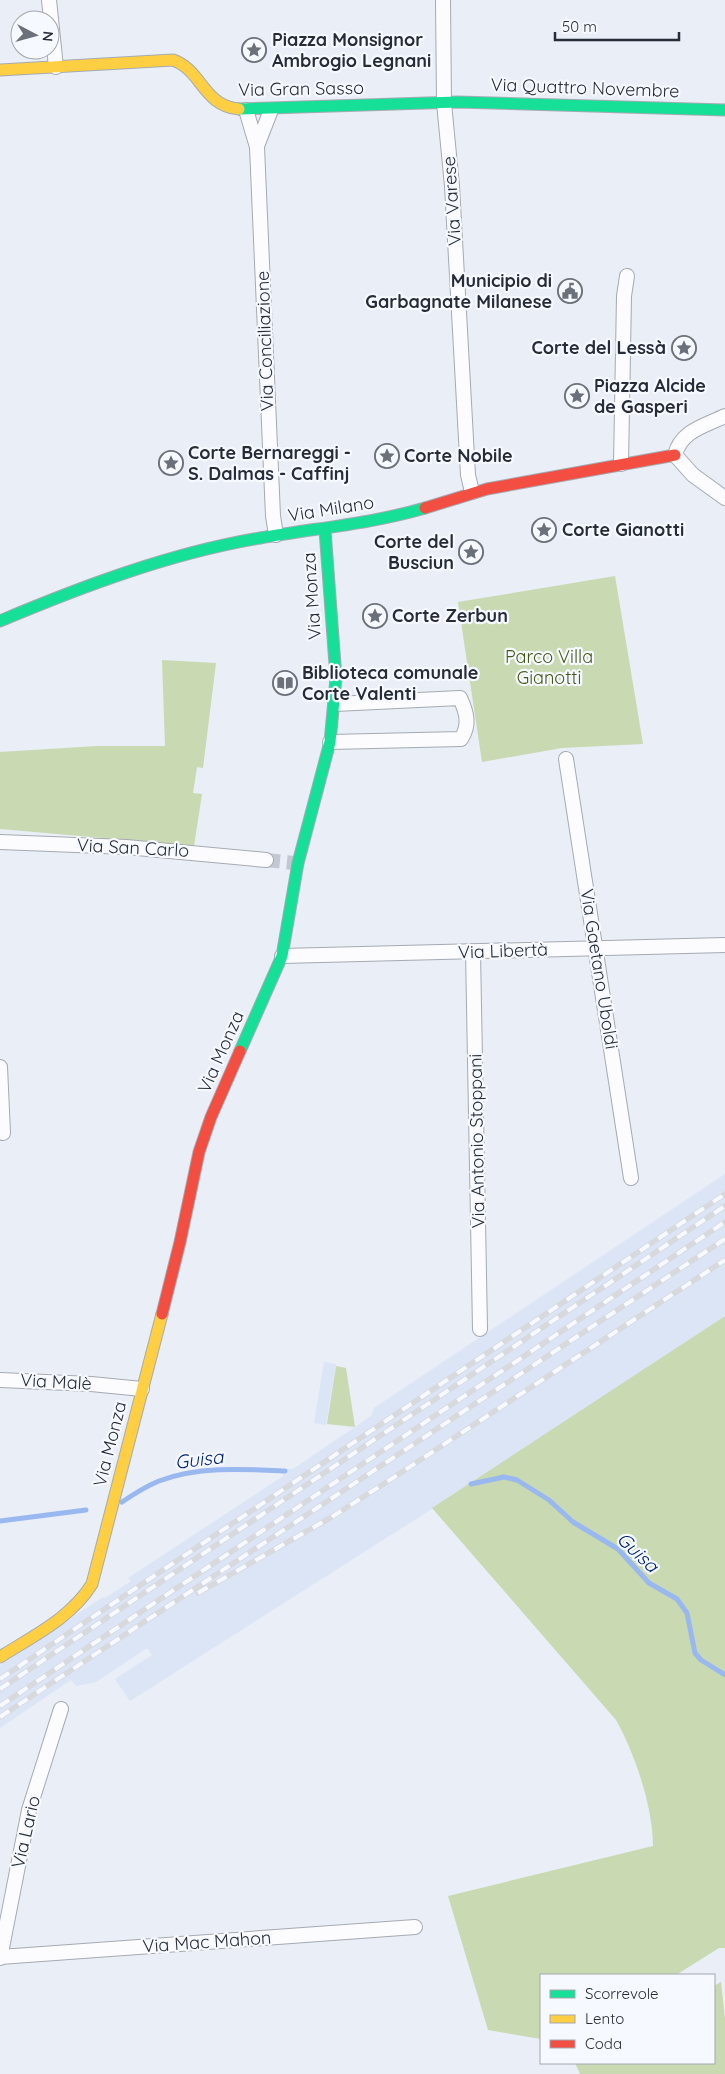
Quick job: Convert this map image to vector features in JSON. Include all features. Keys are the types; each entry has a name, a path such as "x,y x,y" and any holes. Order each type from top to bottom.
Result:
{"street":[{"path":"49,0 56,67"},
{"name":"Via Varese","path":"443,0 444,102 452,186 468,475 472,492"},
{"name":"Via Gran Sasso","path":"0,70 178,61 220,105 246,110 444,102"},
{"name":"Via Quattro Novembre","path":"444,102 725,110"},
{"name":"Via Conciliazione","path":"246,110 257,147 272,506 276,536"},
{"name":"Via Conciliazione","path":"257,147 272,110"},
{"path":"621,464 624,296 627,276"},
{"path":"725,416 685,435 679,442 674,455 693,475 725,498"},
{"name":"Via Milano","path":"0,621 78,588 187,555 276,536 325,530 398,516 472,492 674,455"},
{"name":"Via Monza","path":"0,1657 70,1610 88,1593 92,1584 180,1242 199,1152 212,1117 282,956 296,863 330,742 335,704 336,678 325,530"},
{"path":"330,742 461,739 468,729 466,712 460,698 335,704"},
{"name":"Via Gaetano Uboldi","path":"566,759 631,1178"},
{"name":"Via San Carlo","path":"0,842 126,847 266,860"},
{"name":"Via Libertà","path":"282,956 725,945"},
{"name":"Via Antonio Stoppani","path":"473,952 480,1329"},
{"path":"0,1067 3,1133"},
{"name":"Via Malè","path":"0,1380 91,1384 142,1389"},
{"name":"Via Lario","path":"0,1957 29,1810 61,1709"},
{"name":"Via Mac Mahon","path":"0,1957 415,1927"}],"shaded area":[{"path":"725,1174 725,1316 471,1484 130,1701 115,1679 152,1655 147,1648 96,1682 76,1686 71,1680 0,1728 0,1665 103,1597 105,1598 131,1581 128,1578 282,1477 287,1469 293,1469 372,1415 374,1408"},
{"path":"324,1362 336,1364 326,1425 314,1423"}],"green space":[{"name":"Parco Villa Gianotti","path":"615,576 643,744 562,748 482,762 458,602"},
{"path":"162,660 216,663 203,768 197,767 193,793 202,794 194,846 0,829 0,752 97,746 165,746"},
{"path":"725,1316 725,1948 719,1948 678,1974 540,1974 540,2039 488,2030 448,1896 653,1846 650,1815 642,1781 630,1749 616,1720 432,1508"},
{"path":"336,1366 346,1368 355,1427 327,1424"},
{"path":"721,1982 725,2019 725,2074 580,2074 575,2064 715,2064 715,1985"}],"waterway":[{"name":"Guisa","path":"122,1502 154,1483 189,1473 221,1470 285,1471"},
{"name":"Guisa","path":"471,1484 504,1477 517,1480 549,1500 573,1522 618,1549 649,1583 677,1599 687,1613 695,1653 701,1660 725,1675"},
{"name":"Guisa","path":"0,1521 86,1510"}],"tunnel":[{"path":"266,860 294,863"}],"railway":[{"path":"0,1679 725,1194"},
{"path":"0,1689 725,1206"},
{"path":"0,1706 725,1222"},
{"path":"0,1717 725,1239"},
{"path":"198,1593 330,1518 725,1260"}],"traffic: fast":[{"path":"239,109 458,102 725,110"},
{"path":"0,621 95,583 194,552 260,538 384,518 425,508"},
{"path":"240,1051 282,956 298,863 330,742 336,678 325,530"}],"traffic: slow":[{"path":"0,70 173,60 190,71 210,95 218,101 239,109"},
{"path":"0,1657 62,1617 92,1584 162,1314"}],"traffic: jam":[{"path":"425,508 487,489 675,455"},
{"path":"162,1314 180,1242 199,1152 211,1117 240,1051"}],"place":[{"name":"Piazza Monsignor Ambrogio Legnani","path":"254,50"},
{"name":"Municipio di Garbagnate Milanese","path":"570,291"},
{"name":"Corte del Lessà","path":"684,348"},
{"name":"Piazza Alcide de Gasperi","path":"577,396"},
{"name":"Corte Nobile","path":"387,456"},
{"name":"Corte Bernareggi - S. Dalmas - Caffinj","path":"171,463"},
{"name":"Corte Gianotti","path":"544,530"},
{"name":"Corte del Busciun","path":"471,552"},
{"name":"Corte Zerbun","path":"375,616"},
{"name":"Biblioteca comunale Corte Valenti","path":"285,683"}]}
